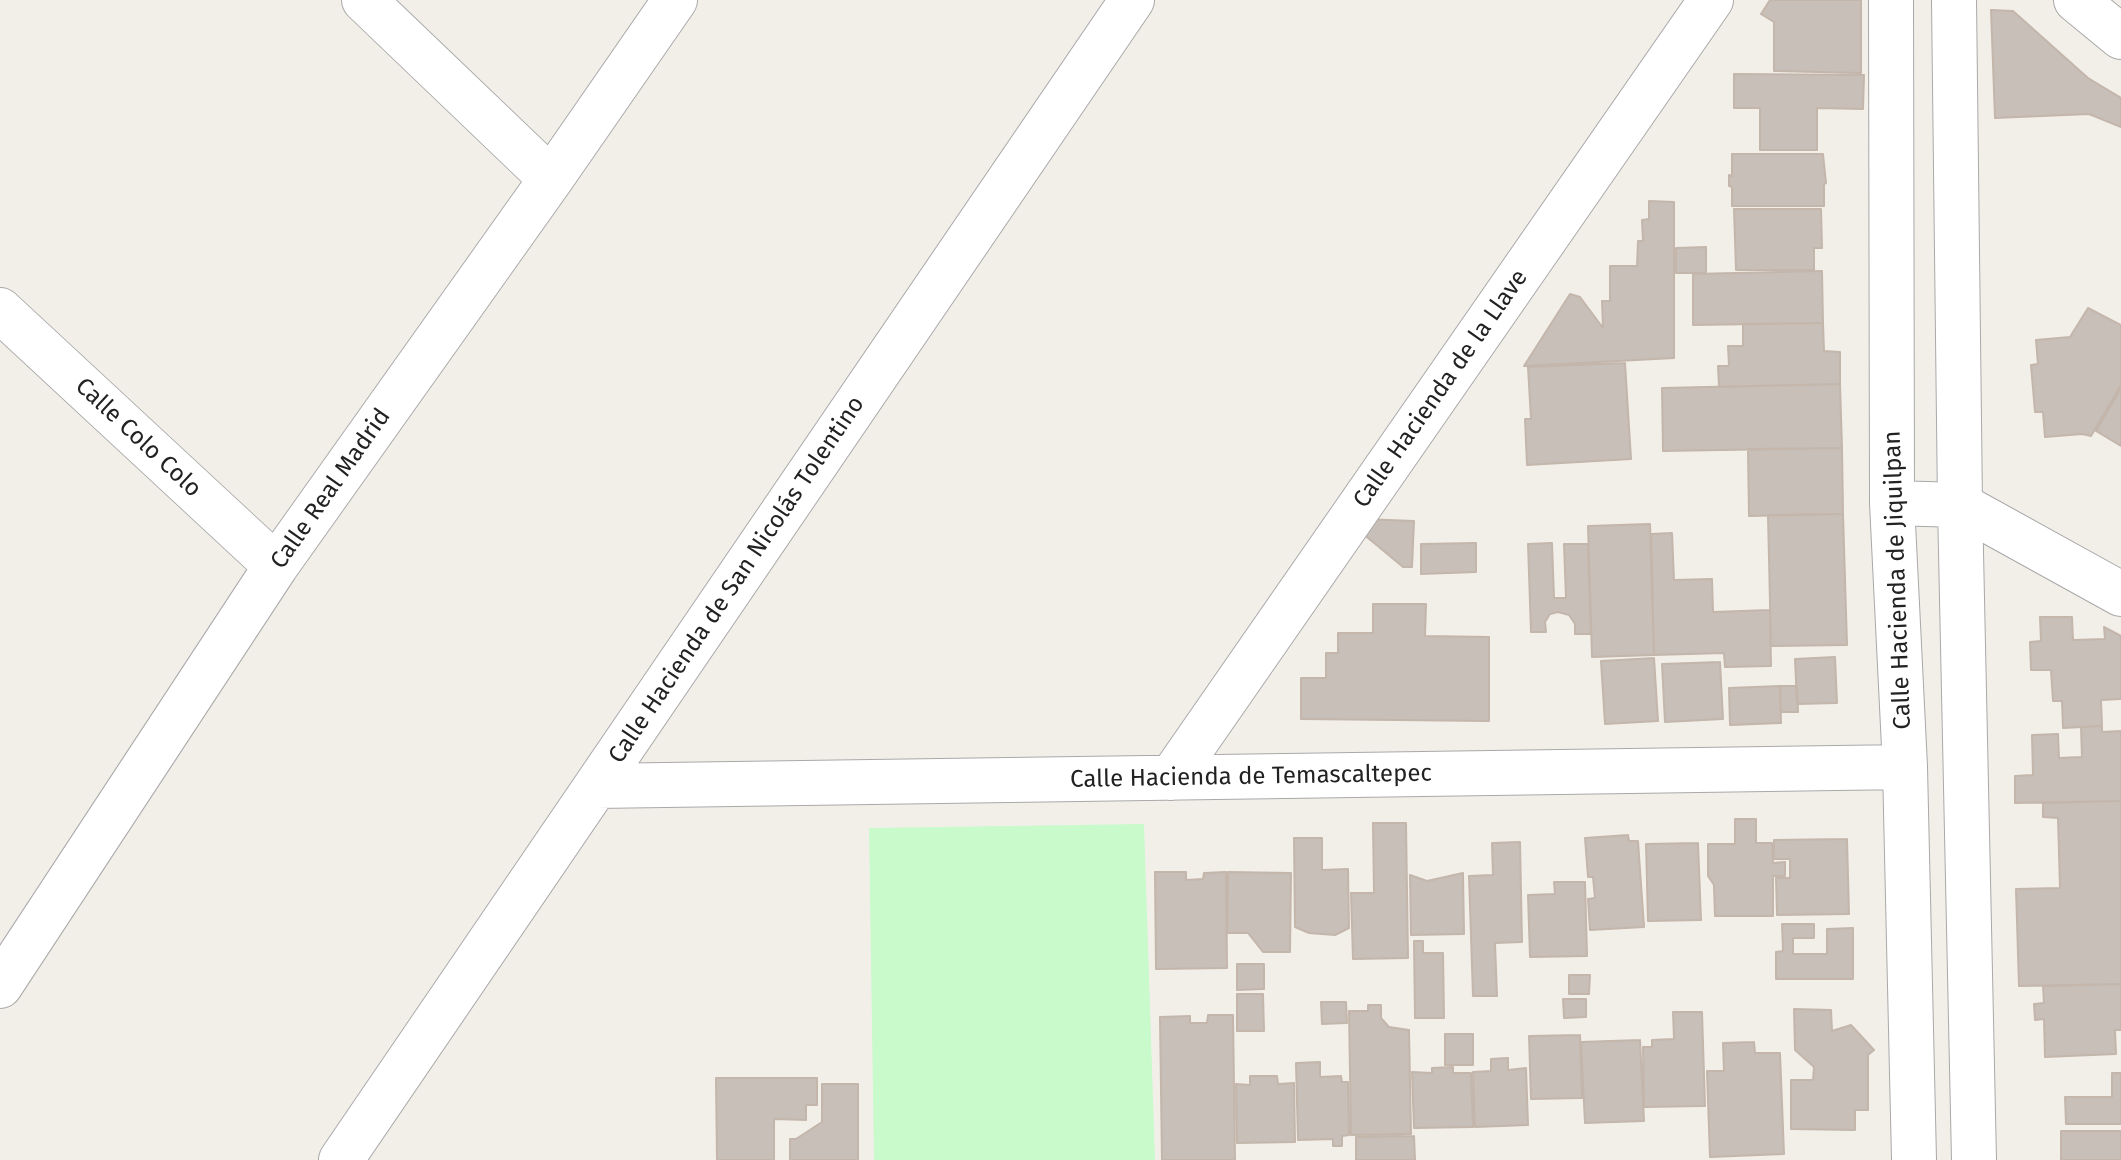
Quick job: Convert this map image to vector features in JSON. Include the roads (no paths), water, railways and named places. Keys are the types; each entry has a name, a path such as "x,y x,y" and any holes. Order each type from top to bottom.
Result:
{"street":[{"path":"364,0 551,179"},
{"name":"Calle Real Madrid","path":"0,986 276,566 675,0"},
{"name":"Calle Hacienda de San Nicolás Tolentino","path":"341,1160 1132,0"},
{"name":"Calle Hacienda de la Llave","path":"1171,778 1711,0"},
{"name":"Calle Hacienda de Jiquilpan","path":"1891,0 1892,503 1905,767 1914,1160"},
{"path":"1954,0 1960,505 1974,1160"},
{"path":"2076,0 2121,37"},
{"name":"Calle Colo Colo","path":"0,310 276,566"},
{"path":"1892,503 1960,505 2121,594"},
{"name":"Calle Hacienda de Temascaltepec","path":"596,786 1905,767"}]}
